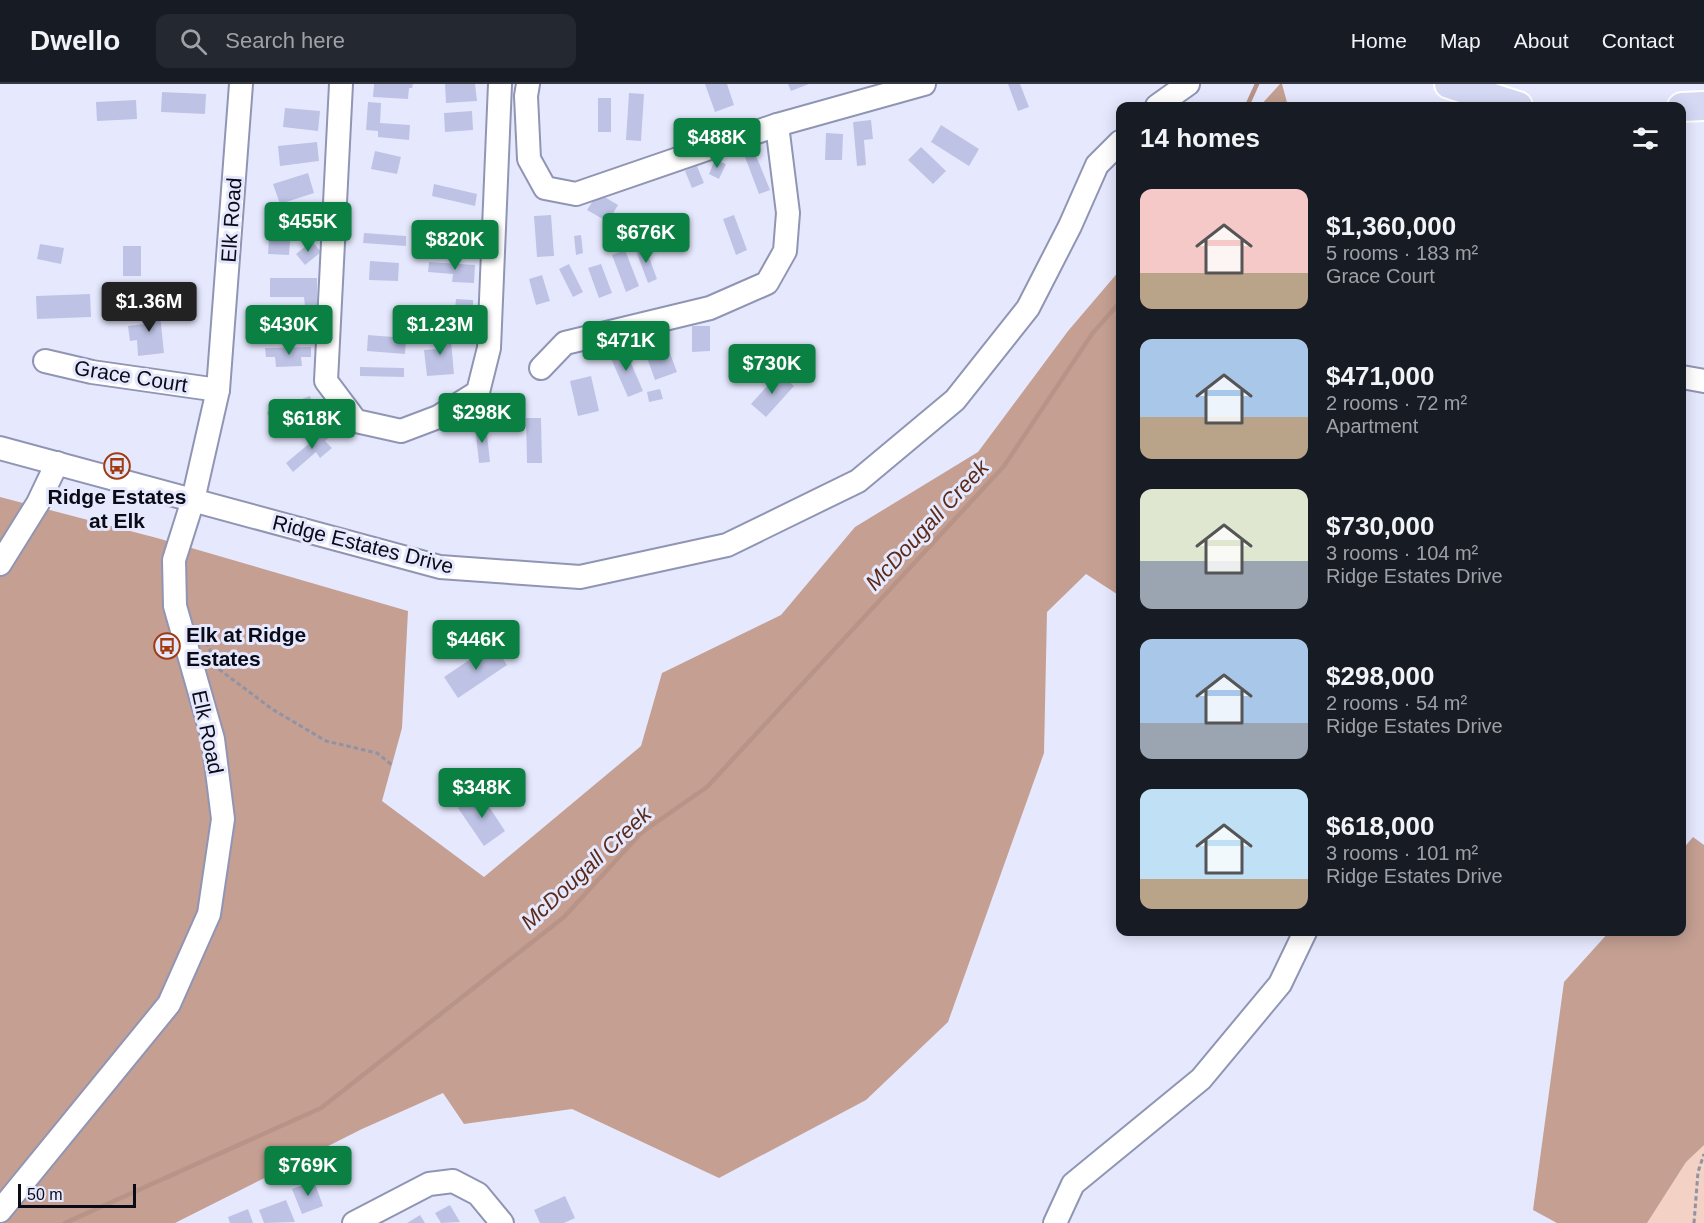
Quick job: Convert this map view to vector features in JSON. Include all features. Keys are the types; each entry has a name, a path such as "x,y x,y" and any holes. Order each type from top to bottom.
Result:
{"main road":[{"path":"1449,84 1502,102"},
{"path":"1686,107 1704,106"}],"street":[{"name":"Elk Road","path":"0,1211 169,1004 209,914 223,819 213,739 175,606 174,560 193,500 218,390 241,84"},
{"path":"341,84 326,381 356,421 401,431 438,417 478,392 489,348 500,84"},
{"path":"528,84 526,96 529,159 544,188 576,194 777,125 924,84"},
{"path":"1163,102 1188,84"},
{"path":"541,368 565,343 710,308 767,283 785,251 788,213 777,125"},
{"name":"Ridge Estates Drive","path":"0,448 440,567 580,577 727,544 858,481 955,400 1028,308 1070,226 1097,165 1116,146"},
{"name":"Grace Court","path":"45,361 92,372 218,390"},
{"path":"1686,378 1704,381"},
{"path":"0,564 38,503 57,463"},
{"path":"1055,1223 1073,1184 1201,1079 1280,984 1303,936"},
{"path":"354,1223 429,1185 453,1181 478,1194 502,1223"}],"path":[{"path":"182,629 204,638 220,670 272,709 326,741 377,753 392,765"},
{"path":"1694,1223 1698,1172 1704,1154"}],"shaded area":[{"path":"1280,84 1282,84 1287,102 1264,102"},
{"path":"1116,275 1116,593 1086,574 1047,612 1044,753 948,1022 866,1100 719,1178 572,1109 464,1124 443,1093 362,1129 175,1223 0,1223 0,497 157,538 408,611 402,728 382,801 484,877 641,746 662,673 781,615 855,527 978,452 1068,331"},
{"path":"1693,837 1704,845 1704,1145 1686,1162 1647,1223 1557,1223 1533,1210 1564,982 1605,936 1686,936 1686,845"},
{"path":"1704,1116 1704,1223 1558,1223"}],"building":[{"path":"374,84 413,84 412,88 409,88 408,99 373,97"},
{"path":"445,84 475,84 477,101 446,103"},
{"path":"705,84 727,84 734,105 715,112"},
{"path":"788,84 809,84 791,91"},
{"path":"1008,84 1020,84 1029,107 1018,111"},
{"path":"162,92 206,94 205,114 161,112"},
{"path":"629,93 644,94 641,141 626,140"},
{"path":"598,98 611,98 611,132 598,132"},
{"path":"136,100 137,119 97,121 96,102"},
{"path":"368,102 381,103 380,123 410,125 409,140 378,137 378,131 366,130"},
{"path":"285,108 320,111 318,131 283,127"},
{"path":"472,111 473,130 445,132 444,113"},
{"path":"871,120 873,139 864,140 866,165 857,166 853,122"},
{"path":"941,125 979,149 969,166 931,142"},
{"path":"826,133 843,134 842,160 825,160"},
{"path":"317,142 319,161 280,166 278,146"},
{"path":"921,147 946,171 933,184 908,160"},
{"path":"375,151 401,157 397,174 371,169"},
{"path":"755,153 770,190 759,194 745,157"},
{"path":"715,160 726,164 719,179 709,174"},
{"path":"697,166 704,183 692,188 685,171"},
{"path":"308,173 314,193 280,204 273,184"},
{"path":"434,184 477,194 475,206 432,196"},
{"path":"598,193 618,205 608,222 587,210"},
{"path":"273,209 317,211 316,228 272,226"},
{"path":"551,215 554,256 537,257 534,216"},
{"path":"734,215 747,250 736,255 723,219"},
{"path":"440,226 475,226 475,243 440,243"},
{"path":"364,233 406,236 406,246 363,243"},
{"path":"581,235 583,253 576,255 574,236"},
{"path":"269,239 290,241 289,255 268,254"},
{"path":"312,241 321,252 305,265 296,254"},
{"path":"40,244 64,248 61,264 37,259"},
{"path":"644,244 657,279 648,283 635,248"},
{"path":"123,246 141,246 141,276 123,276"},
{"path":"625,250 639,286 626,292 612,255"},
{"path":"370,261 399,263 398,281 369,280"},
{"path":"429,262 475,265 474,283 452,282 453,274 428,272"},
{"path":"569,264 583,292 573,297 559,269"},
{"path":"601,264 612,293 599,298 588,268"},
{"path":"542,275 550,301 536,305 529,279"},
{"path":"270,278 317,278 317,306 305,306 304,297 270,297"},
{"path":"90,294 91,317 37,319 36,296"},
{"path":"456,299 473,300 473,310 455,309"},
{"path":"159,305 164,353 138,356 137,340 130,341 128,326 144,324 142,307"},
{"path":"270,312 315,315 314,332 302,331 303,324 269,322"},
{"path":"692,326 710,326 710,351 692,352"},
{"path":"450,330 454,374 427,376 424,350 437,349 435,332"},
{"path":"657,332 662,345 666,343 677,372 655,380 640,338"},
{"path":"368,335 406,338 405,354 367,351"},
{"path":"311,347 311,357 301,357 302,366 276,367 275,357 266,357 265,348"},
{"path":"624,347 643,391 628,397 609,354"},
{"path":"360,367 404,368 404,377 360,376"},
{"path":"779,373 794,386 766,417 751,404"},
{"path":"591,376 599,411 578,416 570,381"},
{"path":"660,389 663,399 649,402 647,392"},
{"path":"310,396 313,406 271,422 267,412"},
{"path":"526,418 541,418 542,463 527,463"},
{"path":"486,425 490,462 479,463 475,426"},
{"path":"329,427 334,433 325,441 332,448 320,458 316,452 293,472 286,463"},
{"path":"493,644 507,665 458,698 444,677"},
{"path":"480,793 505,831 484,846 458,808"},
{"path":"314,1181 323,1206 302,1214 292,1189"},
{"path":"565,1196 575,1218 564,1223 540,1223 534,1210"},
{"path":"286,1200 295,1222 264,1223 259,1210"},
{"path":"450,1205 460,1222 441,1223 435,1213"},
{"path":"248,1209 253,1223 230,1223 228,1217"},
{"path":"420,1215 425,1223 407,1223"}],"waterway":[{"name":"McDougall Creek","path":"1249,102 1257,84"},
{"name":"McDougall Creek","path":"65,1223 321,1108 564,917 641,833 707,787 1004,466 1092,334 1116,307"}],"place":[{"name":"Ridge Estates at Elk","path":"117,466"},
{"name":"Elk at Ridge Estates","path":"167,646"}]}
